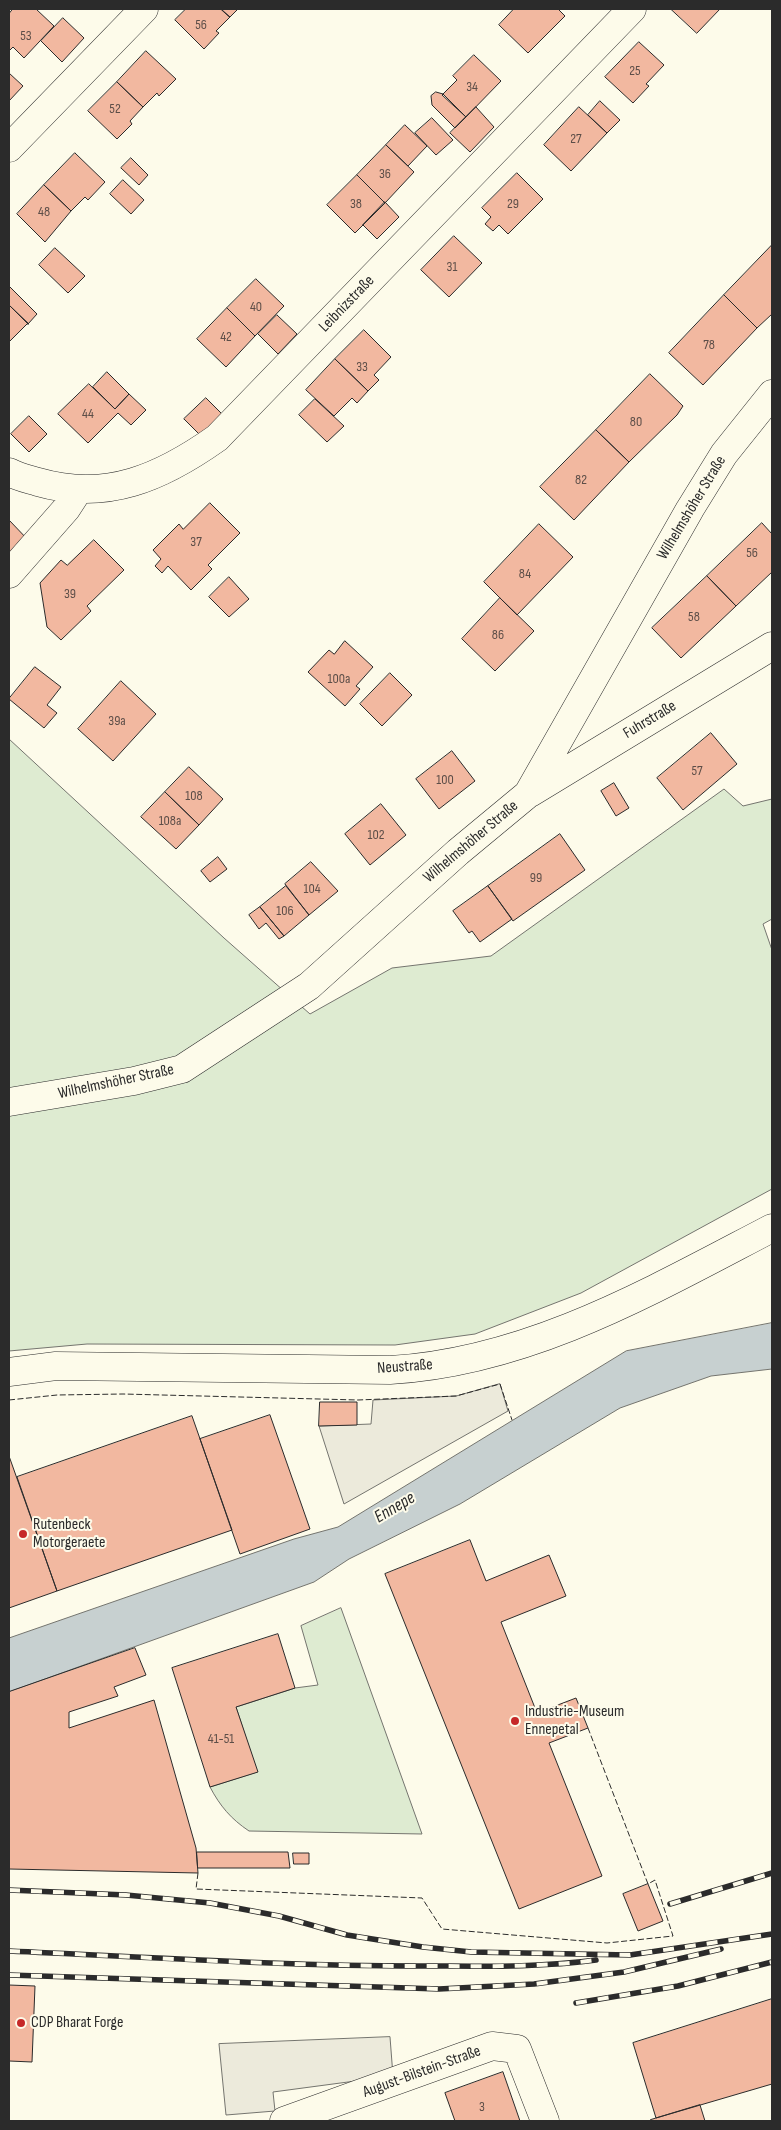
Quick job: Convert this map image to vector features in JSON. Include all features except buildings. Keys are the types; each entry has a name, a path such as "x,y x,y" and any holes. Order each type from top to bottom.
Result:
{"street":[{"path":"9,148 144,9"},
{"name":"Leibnizstraße","path":"9,472 57,488 103,490 147,479 190,457 217,438 632,9"},
{"name":"Wilhelmshöher Straße","path":"9,1102 134,1081 182,1069 309,986 458,852 528,794 690,509 724,454 772,394"},
{"path":"9,574 60,516 79,488"},
{"name":"Fuhrstraße","path":"528,794 772,646"},
{"name":"Neustraße","path":"9,1372 56,1366 390,1370 442,1365 517,1347 562,1331 608,1311 772,1228"},
{"name":"August-Bilstein-Straße","path":"284,2121 492,2046 517,2049 545,2121"}],"green space":[{"path":"9,739 224,938 310,1014 392,968 491,956 724,789 743,806 772,799 772,919 763,924 772,950 772,1189 581,1293 475,1334 395,1345 87,1344 9,1351"},
{"path":"341,1608 422,1834 249,1831 227,1812 210,1787 257,1772 236,1707 295,1688 318,1685 301,1626"}],"shaded area":[{"path":"500,1384 508,1411 344,1504 319,1426 371,1424 373,1400 456,1396"},
{"path":"390,2037 393,2076 273,2092 275,2111 226,2115 219,2044"}],"water":[{"name":"Ennepe","path":"772,1323 772,1369 711,1376 620,1408 460,1504 349,1559 314,1582 9,1692 9,1638 294,1539 338,1527 626,1351"}],"railway":[{"path":"670,1904 772,1873"},
{"path":"9,1890 126,1895 210,1903 279,1916 347,1935 423,1947 471,1952 630,1955 772,1934"},
{"path":"9,1975 439,1989 534,1984 624,1972 721,1949"},
{"path":"9,1951 367,1966 507,1966 574,1963 596,1960"},
{"path":"576,2003 678,1986 772,1962"}],"fence":[{"path":"9,1400 57,1395 123,1394 358,1400 456,1396 500,1384 512,1420"},
{"path":"198,1873 196,1889 422,1898 442,1929 607,1943 673,1936 655,1880 648,1884 588,1728"}],"place":[{"name":"Rutenbeck Motorgeraete","path":"23,1534"},
{"name":"Industrie-Museum Ennepetal","path":"515,1721"},
{"name":"CDP Bharat Forge","path":"21,2023"}]}
